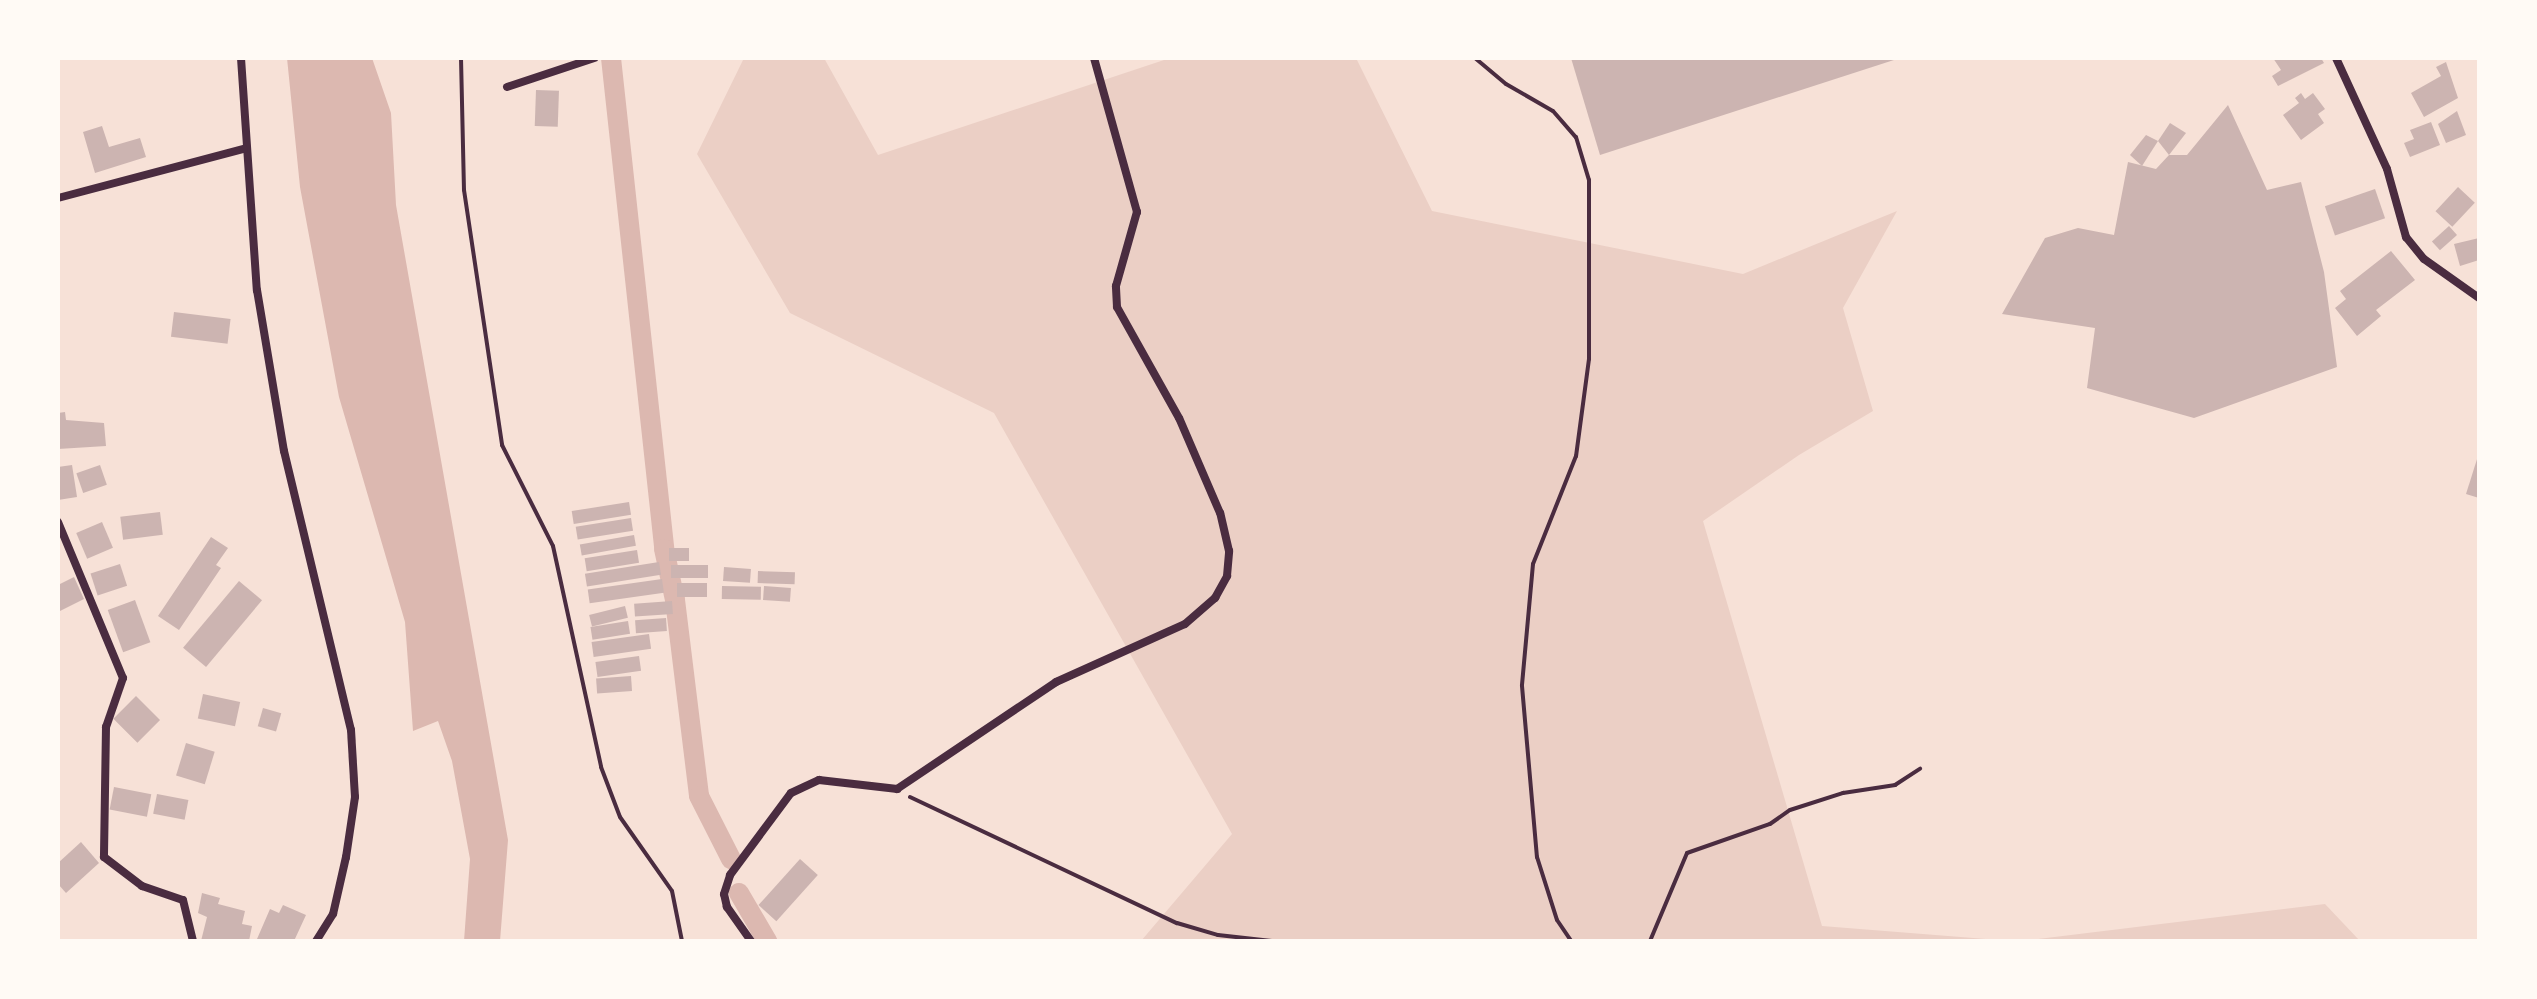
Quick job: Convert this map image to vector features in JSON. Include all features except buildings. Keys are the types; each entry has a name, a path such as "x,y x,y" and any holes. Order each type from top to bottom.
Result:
{"street":[{"path":"241,58 244,149 257,290 284,451 351,730 355,797 346,857 333,914 316,941"},
{"path":"507,87 594,58"},
{"path":"751,941 724,894 730,875 791,793 819,780 897,789 1056,682 1185,624 1215,598 1227,576 1229,551 1220,513 1179,418 1117,307 1116,286 1137,212 1094,58"},
{"path":"2336,58 2387,169 2406,237 2424,259 2479,298"},
{"path":"58,198 244,149"},
{"path":"58,522 123,678 106,727 104,857 142,886 183,900 193,941"}],"path":[{"path":"461,58 464,190 502,445 553,546 601,767 620,817 672,891 682,941"},
{"path":"1475,58 1506,84 1553,111 1576,137 1589,180 1585,387 1576,456 1533,564 1522,686 1537,857 1557,920 1571,941"},
{"path":"1650,941 1687,853 1770,824 1803,805 1895,785 1920,769"},
{"path":"897,789 1177,923 1218,935 1272,941"},
{"path":"1281,941 1335,941"}],"shaded area":[{"path":"287,58 372,58 391,113 396,205 508,840 500,941 464,941 470,859 452,761 438,721 413,731 405,622 339,397 300,187"},
{"path":"744,58 824,58 878,155 1170,58 1356,58 1432,211 1743,274 1897,211 1843,308 1873,411 1799,455 1703,521 1822,926 2011,941 1141,941 1232,834 994,413 790,313 697,154"},
{"path":"2325,904 2360,941 2021,941"}],"waterway":[{"path":"611,58 664,549 675,600 699,796 731,859"},
{"path":"739,893 767,941"}]}
